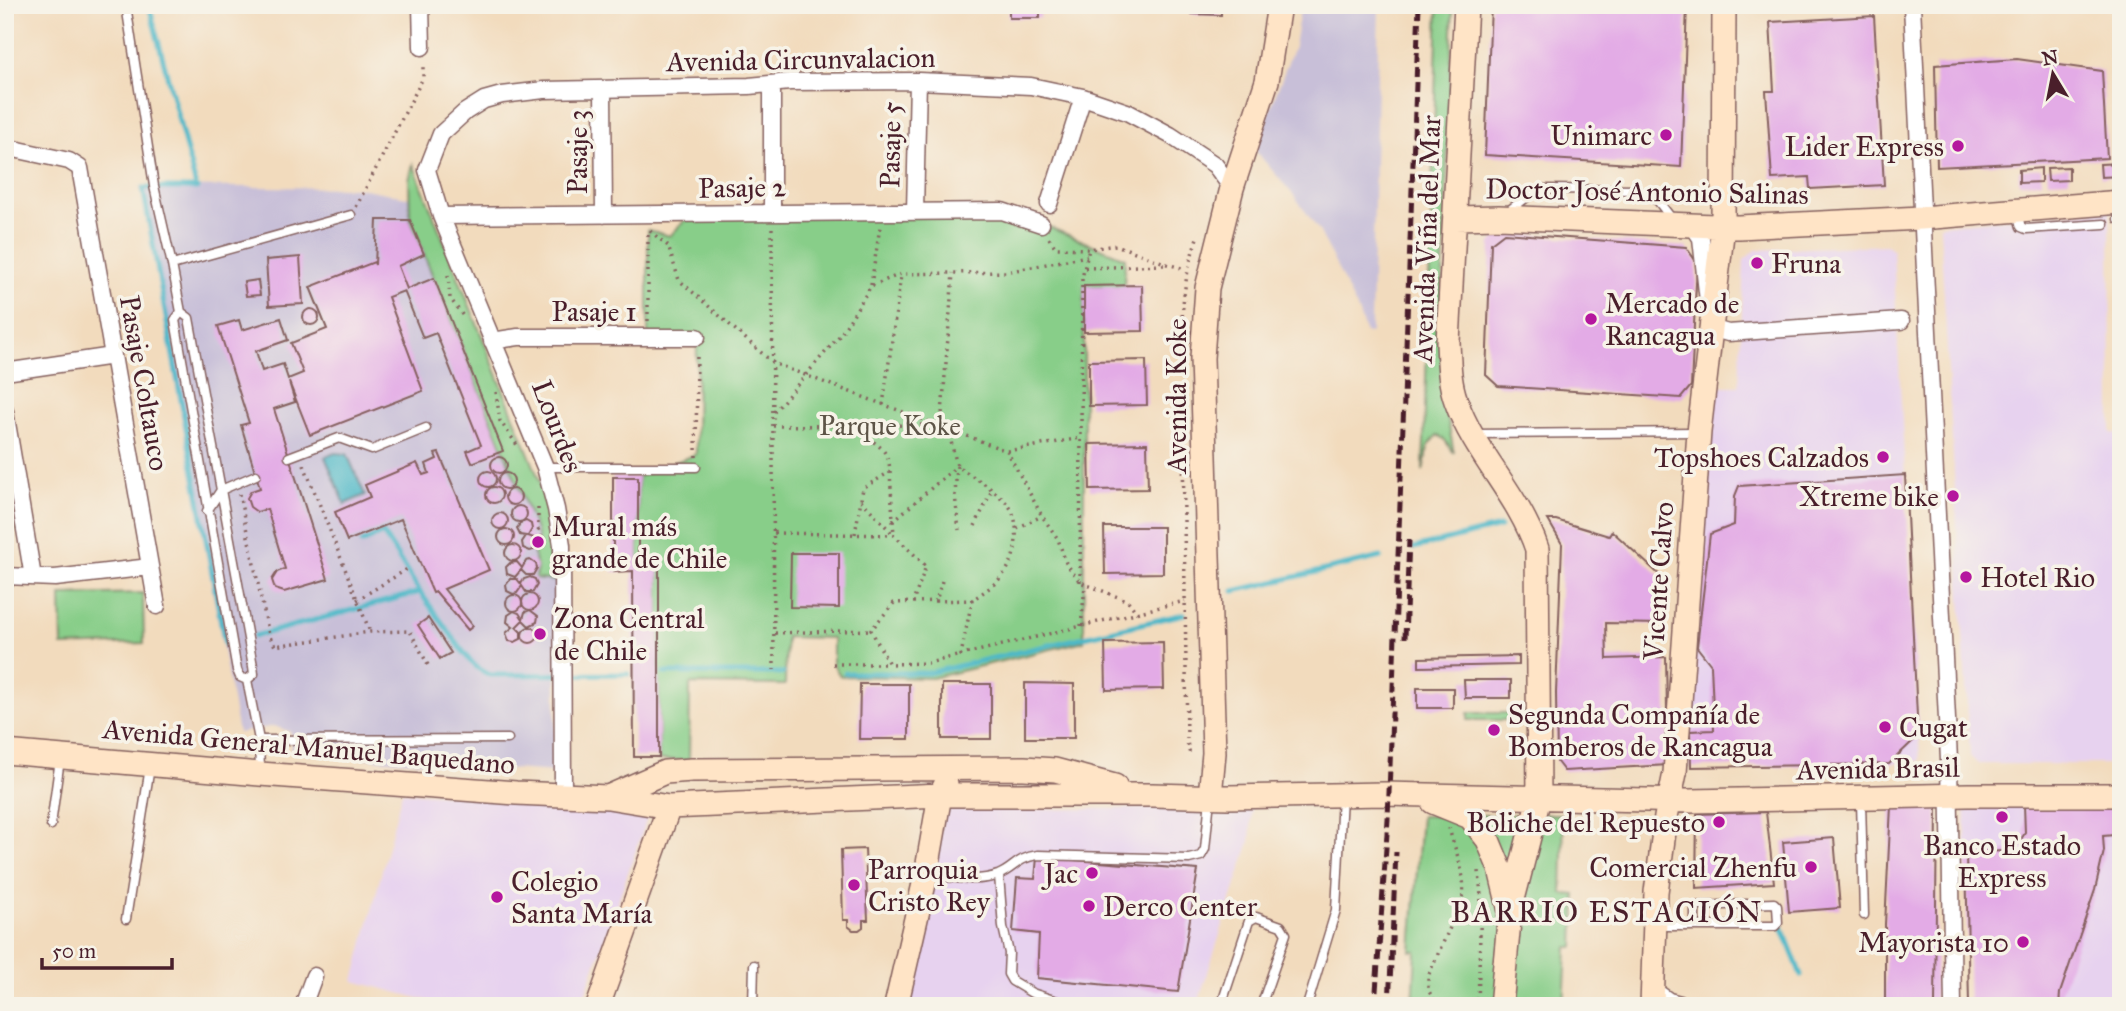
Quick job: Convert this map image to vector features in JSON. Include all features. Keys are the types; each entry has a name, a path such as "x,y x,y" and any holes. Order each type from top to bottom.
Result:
{"street":[{"path":"421,5 422,47"},
{"name":"Avenida Koke","path":"1210,796 1214,753 1202,358 1207,288 1232,188 1266,81 1279,5"},
{"name":"Avenida Viña del Mar","path":"1466,5 1448,342 1449,375 1455,400 1471,435 1526,520 1537,549 1536,747 1539,798 1510,911"},
{"name":"Vicente Calvo","path":"1652,995 1654,926 1664,830 1675,774 1699,432 1723,226 1724,5"},
{"path":"1912,5 1950,796 1954,1006"},
{"name":"Avenida Circunvalacion","path":"441,216 427,170 441,134 465,112 484,100 502,94 544,90 790,82 918,81 1031,86 1083,97 1127,113 1170,135 1215,165 1232,188"},
{"name":"Pasaje 5","path":"915,211 918,81"},
{"path":"772,84 772,212"},
{"name":"Pasaje 3","path":"603,89 604,215"},
{"path":"1049,204 1083,97"},
{"name":"Pasaje Coltauco","path":"5,147 69,161 80,168 157,606"},
{"name":"Doctor José Antonio Salinas","path":"1456,218 1723,226 1921,218 2017,210 2120,214"},
{"name":"Pasaje 2","path":"441,216 604,215 648,222 772,212 1002,211 1041,224"},
{"name":"Lourdes","path":"441,216 545,467 556,509 562,545 563,795"},
{"name":"Vicente Calvo","path":"1684,225 1701,238 1711,328"},
{"path":"1711,328 1728,332 1901,321"},
{"name":"Pasaje 1","path":"492,341 518,337 697,337"},
{"path":"5,372 113,356"},
{"path":"5,411 33,577"},
{"path":"5,576 55,578 150,567"},
{"name":"Avenida General Manuel Baquedano","path":"5,752 260,774 608,797 669,807 940,795 1385,794"},
{"name":"Avenida General Manuel Baquedano","path":"608,797 665,772 679,771 1024,768 1055,770 1152,795"},
{"name":"Avenida General Manuel Baquedano","path":"940,795 951,780 1000,778 1024,768"},
{"path":"1385,794 1444,805 1470,817 1488,840 1500,869 1510,911 1502,1006"},
{"name":"Avenida Brasil","path":"1385,794 1670,800 2121,795"},
{"path":"896,1006 926,875 940,795"},
{"path":"598,1006 669,807"},
{"path":"303,1006 314,976"}],"lane":[{"path":"126,5 154,188 181,312 189,318 253,666 254,674 247,680"},
{"path":"1499,218 1531,194 1544,189 1637,190 1658,201 1684,225"},
{"path":"2017,210 2021,227 2026,229 2104,224"},
{"path":"172,265 351,215"},
{"path":"181,312 175,320 207,511 237,670 240,677 247,680"},
{"path":"289,457 339,438 372,450 426,428"},
{"path":"1471,435 1699,432"},
{"path":"545,467 696,467"},
{"path":"207,511 221,490 256,475"},
{"path":"247,680 260,740 260,774"},
{"path":"260,740 508,739"},
{"path":"51,825 60,757"},
{"path":"126,919 150,764"},
{"path":"1307,1006 1336,910 1343,794"},
{"path":"926,875 980,879 999,874 1023,857 1038,855 1189,859 1200,856 1205,849 1210,796"},
{"path":"1861,798 1864,915"},
{"path":"999,874 1003,927 1009,953 1008,974 1012,981 1032,993 1072,1006"},
{"path":"1654,926 1695,926 1775,926 1778,923 1777,906 1774,903 1697,906 1695,926"},
{"path":"1221,1006 1249,921 1256,917 1281,926 1286,934 1261,1006"},
{"path":"754,965 754,1006"},
{"path":"1652,995 1688,1002 1842,1006"},
{"path":"1672,1006 1688,1002"}],"path":[{"path":"351,215 423,78 422,47"},
{"path":"773,414 841,334 871,286 883,211"},
{"path":"772,212 774,670"},
{"path":"648,222 648,337"},
{"path":"648,222 668,246 679,280 773,363 1007,451 1082,438"},
{"path":"1041,224 1056,248 1089,249 1116,244 1186,270"},
{"path":"1080,582 1082,278 1089,249"},
{"path":"871,286 901,274 1006,272 1087,256"},
{"path":"1084,268 1167,264"},
{"path":"449,271 447,281 450,298 470,322"},
{"path":"941,427 953,273"},
{"path":"883,405 901,274"},
{"path":"696,467 697,337"},
{"path":"496,390 500,421 519,447"},
{"path":"859,425 860,433 883,448 890,461 894,535"},
{"path":"773,426 935,425"},
{"path":"948,429 957,467 955,495 959,530"},
{"path":"1007,451 1058,540 1066,563 1080,582 1128,601 1136,612"},
{"path":"300,453 370,632"},
{"path":"893,521 957,467"},
{"path":"774,633 871,630 894,603 972,600 992,587 1007,571 1016,553 1017,528 1011,508 992,490 957,467"},
{"path":"856,534 863,488 890,472"},
{"path":"236,482 269,633 275,646 370,632 410,632 428,665"},
{"path":"975,526 992,490"},
{"path":"538,499 538,529 549,552"},
{"path":"861,500 926,566 913,602"},
{"path":"1017,528 1042,516"},
{"path":"774,533 894,535"},
{"path":"357,600 409,568"},
{"path":"936,601 942,582"},
{"path":"1081,626 1085,585"},
{"path":"961,655 972,600"},
{"path":"833,664 928,663 1185,601"},
{"path":"871,630 889,664"},
{"path":"1438,1006 1429,990 1428,976 1462,901 1464,888 1463,872 1444,805"}],"shaded area":[{"path":"1301,5 1379,5 1371,332 1366,334 1358,311 1320,232 1296,198 1255,150 1294,46"},
{"path":"140,186 360,188 427,201 537,474 557,572 555,772 291,753 291,732 274,726 238,733"},
{"path":"2110,210 2111,433 2121,434 2121,764 1978,764 1970,756 1940,225"},
{"path":"1887,245 1893,251 1920,761 1889,764 1691,767 1690,731 1701,495 1709,386 1739,386 1744,260 1756,250"},
{"name":"Colegio Santa María","path":"402,792 598,803 649,813 581,1006 448,1006 354,981"},
{"name":"Mayorista 10","path":"2121,803 2121,989 2115,987 2108,1006 1969,1006 1965,805"},
{"name":"Derco Center","path":"1252,808 1250,841 1197,1006 900,1006 945,810"}],"green space":[{"path":"1438,5 1453,5 1441,327 1444,400 1454,453 1444,439 1437,435 1428,447 1423,471"},
{"path":"413,164 537,474 550,513 557,581 535,579 537,568 533,550 539,548 536,530 410,220 409,180"},
{"name":"Parque Koke","path":"1002,211 1125,258 1124,286 1084,286 1084,641 932,678 840,676 833,664 833,638 786,637 785,685 690,684 689,760 659,760 659,568 638,567 638,477 696,454 697,337 648,337 648,230 670,236 692,213"},
{"path":"143,593 144,643 62,646 61,595"},
{"path":"1468,713 1524,713 1524,720 1468,720"},
{"path":"1564,814 1562,894 1576,895 1574,947 1567,947 1564,1006 1413,1006 1416,951 1411,951 1421,816"}],"water":[{"path":"335,453 347,454 365,495 345,504 325,457"}],"building":[{"path":"1009,5 1040,5 1040,18 1009,18"},
{"path":"1191,5 1221,5 1221,15 1191,14"},
{"path":"1491,5 1687,5 1681,167 1485,155"},
{"path":"1874,16 1884,185 1810,189 1809,177 1772,179 1766,91 1774,91 1770,22"},
{"path":"2017,59 2102,71 2107,158 1937,167 1935,65"},
{"path":"2121,163 2121,176 2101,177 2100,164"},
{"path":"2069,167 2069,180 2048,181 2047,168"},
{"path":"2041,168 2041,182 2019,183 2019,170"},
{"path":"377,220 410,220 424,254 398,266 407,289 434,278 503,451 472,463 467,451 481,445 436,333 423,338 404,291 388,297 423,391 310,435 289,382 295,402 274,409 328,579 284,592 275,589 272,580 277,572 285,569 267,509 257,512 250,507 247,498 251,491 260,488 241,425 249,423 218,326 239,320 242,330 281,318 288,340 256,351 262,371 283,364 288,379 303,373 291,343 327,329 310,287 374,262 375,265"},
{"name":"Mercado de Rancagua","path":"1504,233 1686,247 1697,263 1691,386 1681,398 1498,386 1486,375 1491,243"},
{"path":"300,257 303,304 269,306 266,260"},
{"path":"258,280 260,295 246,296 244,282"},
{"path":"1142,285 1143,331 1084,332 1084,286"},
{"path":"308,309 314,309 319,317 317,323 308,325 303,320 303,314"},
{"path":"1146,360 1147,405 1089,406 1089,361"},
{"path":"1147,443 1148,489 1090,490 1089,444"},
{"path":"439,453 489,570 444,589 473,626 468,630 436,592 433,593 401,519 347,541 335,512 370,497 365,485 417,463 423,475 429,473 426,464 437,459 435,454"},
{"path":"499,457 507,465 499,473 491,465"},
{"path":"488,471 496,479 488,487 480,479"},
{"path":"506,473 514,481 506,489 498,481"},
{"path":"1905,475 1918,736 1889,764 1691,767 1690,731 1714,730 1711,665 1697,647 1710,534 1734,525 1735,496 1739,486"},
{"path":"613,477 638,477 638,567 659,567 659,757 634,757 633,571 613,572"},
{"path":"494,487 502,495 494,503 486,495"},
{"path":"513,489 521,497 513,505 505,497"},
{"path":"519,506 527,514 519,522 511,514"},
{"path":"500,513 508,521 500,529 492,521"},
{"path":"1548,520 1609,536 1612,531 1665,580 1663,624 1606,623 1607,659 1666,657 1668,765 1564,771 1557,762 1556,693 1562,544"},
{"path":"526,521 531,524 532,529 528,536 534,538 537,544 534,550 530,551 523,548 522,542 526,536 520,535 517,529 520,523"},
{"path":"1104,527 1163,527 1163,573 1105,574"},
{"path":"506,529 514,537 506,545 498,537"},
{"path":"513,545 521,553 513,561 505,553"},
{"path":"791,553 839,553 839,608 790,607"},
{"path":"530,560 537,568 533,575 526,575 521,570 515,577 507,574 506,567 510,563 517,562 522,568 526,561"},
{"path":"510,579 517,579 521,584 524,579 535,579 537,585 533,592 526,592 522,586 517,593 507,591 506,584"},
{"path":"530,594 538,602 530,610 522,602"},
{"path":"514,595 522,603 514,611 506,603"},
{"path":"530,610 538,616 537,622 529,626 523,620 516,627 521,632 521,639 509,641 506,633 513,627 507,622 508,615 514,611 523,619 525,612"},
{"path":"428,618 451,653 440,659 418,625"},
{"path":"530,627 538,635 530,643 522,635"},
{"path":"1163,642 1164,689 1106,690 1105,643"},
{"path":"1519,656 1519,665 1419,667 1419,658"},
{"path":"1464,680 1511,680 1511,698 1465,698"},
{"path":"1025,683 1074,684 1074,738 1025,738"},
{"path":"860,684 909,684 909,739 859,739"},
{"path":"942,684 991,684 991,739 942,739"},
{"path":"1417,688 1453,688 1453,708 1417,708"},
{"name":"Mayorista 10","path":"2121,803 2121,845 2113,845 2114,835 2103,836 2104,851 2095,890 2060,993 2059,1006 1969,1006 1966,852 2011,851 2010,844 2018,844 2025,833 2024,804"},
{"path":"1891,806 1937,806 1935,1006 1885,1006 1885,924"},
{"path":"1766,812 1774,883 1696,888 1697,814"},
{"name":"Comercial Zhenfu","path":"1834,838 1840,908 1789,912 1783,842"},
{"name":"Parroquia Cristo Rey","path":"865,849 868,920 863,920 863,927 859,930 853,930 848,926 848,920 843,920 841,850"},
{"path":"1037,857 1198,870 1178,992 1037,978 1039,934 1013,931 1017,878 1035,879"}],"waterway":[{"path":"149,5 195,183"},
{"path":"197,188 143,188 225,644"},
{"path":"1414,548 1500,527"},
{"path":"362,543 383,533 420,592 470,661 490,675 629,674"},
{"path":"1234,591 1381,557"},
{"path":"255,636 420,592"},
{"path":"845,673 928,673 1184,614"},
{"path":"664,673 783,673"},
{"path":"1781,924 1801,975"}],"railway":[{"path":"1375,1006 1388,819 1419,5"},
{"path":"1405,638 1409,540"},
{"path":"1389,1006 1396,852"}],"place":[{"name":"Unimarc","path":"1666,135"},
{"name":"Lider Express","path":"1958,146"},
{"name":"Fruna","path":"1757,263"},
{"name":"Mercado de Rancagua","path":"1591,319"},
{"name":"Topshoes Calzados","path":"1883,457"},
{"name":"Xtreme bike","path":"1953,496"},
{"name":"Mural más grande de Chile","path":"538,542"},
{"name":"Hotel Rio","path":"1966,577"},
{"name":"Zona Central de Chile","path":"540,634"},
{"name":"Cugat","path":"1885,727"},
{"name":"Segunda Compañía de Bomberos de Rancagua","path":"1494,730"},
{"name":"Banco Estado Express","path":"2002,817"},
{"name":"Boliche del Repuesto","path":"1719,822"},
{"name":"Comercial Zhenfu","path":"1811,867"},
{"name":"Jac","path":"1092,873"},
{"name":"Parroquia Cristo Rey","path":"854,885"},
{"name":"Colegio Santa María","path":"497,897"},
{"name":"Derco Center","path":"1089,906"},
{"name":"Mayorista 10","path":"2023,942"}],"district":[{"name":"BARRIO ESTACIÓN","path":"1607,912"}]}
